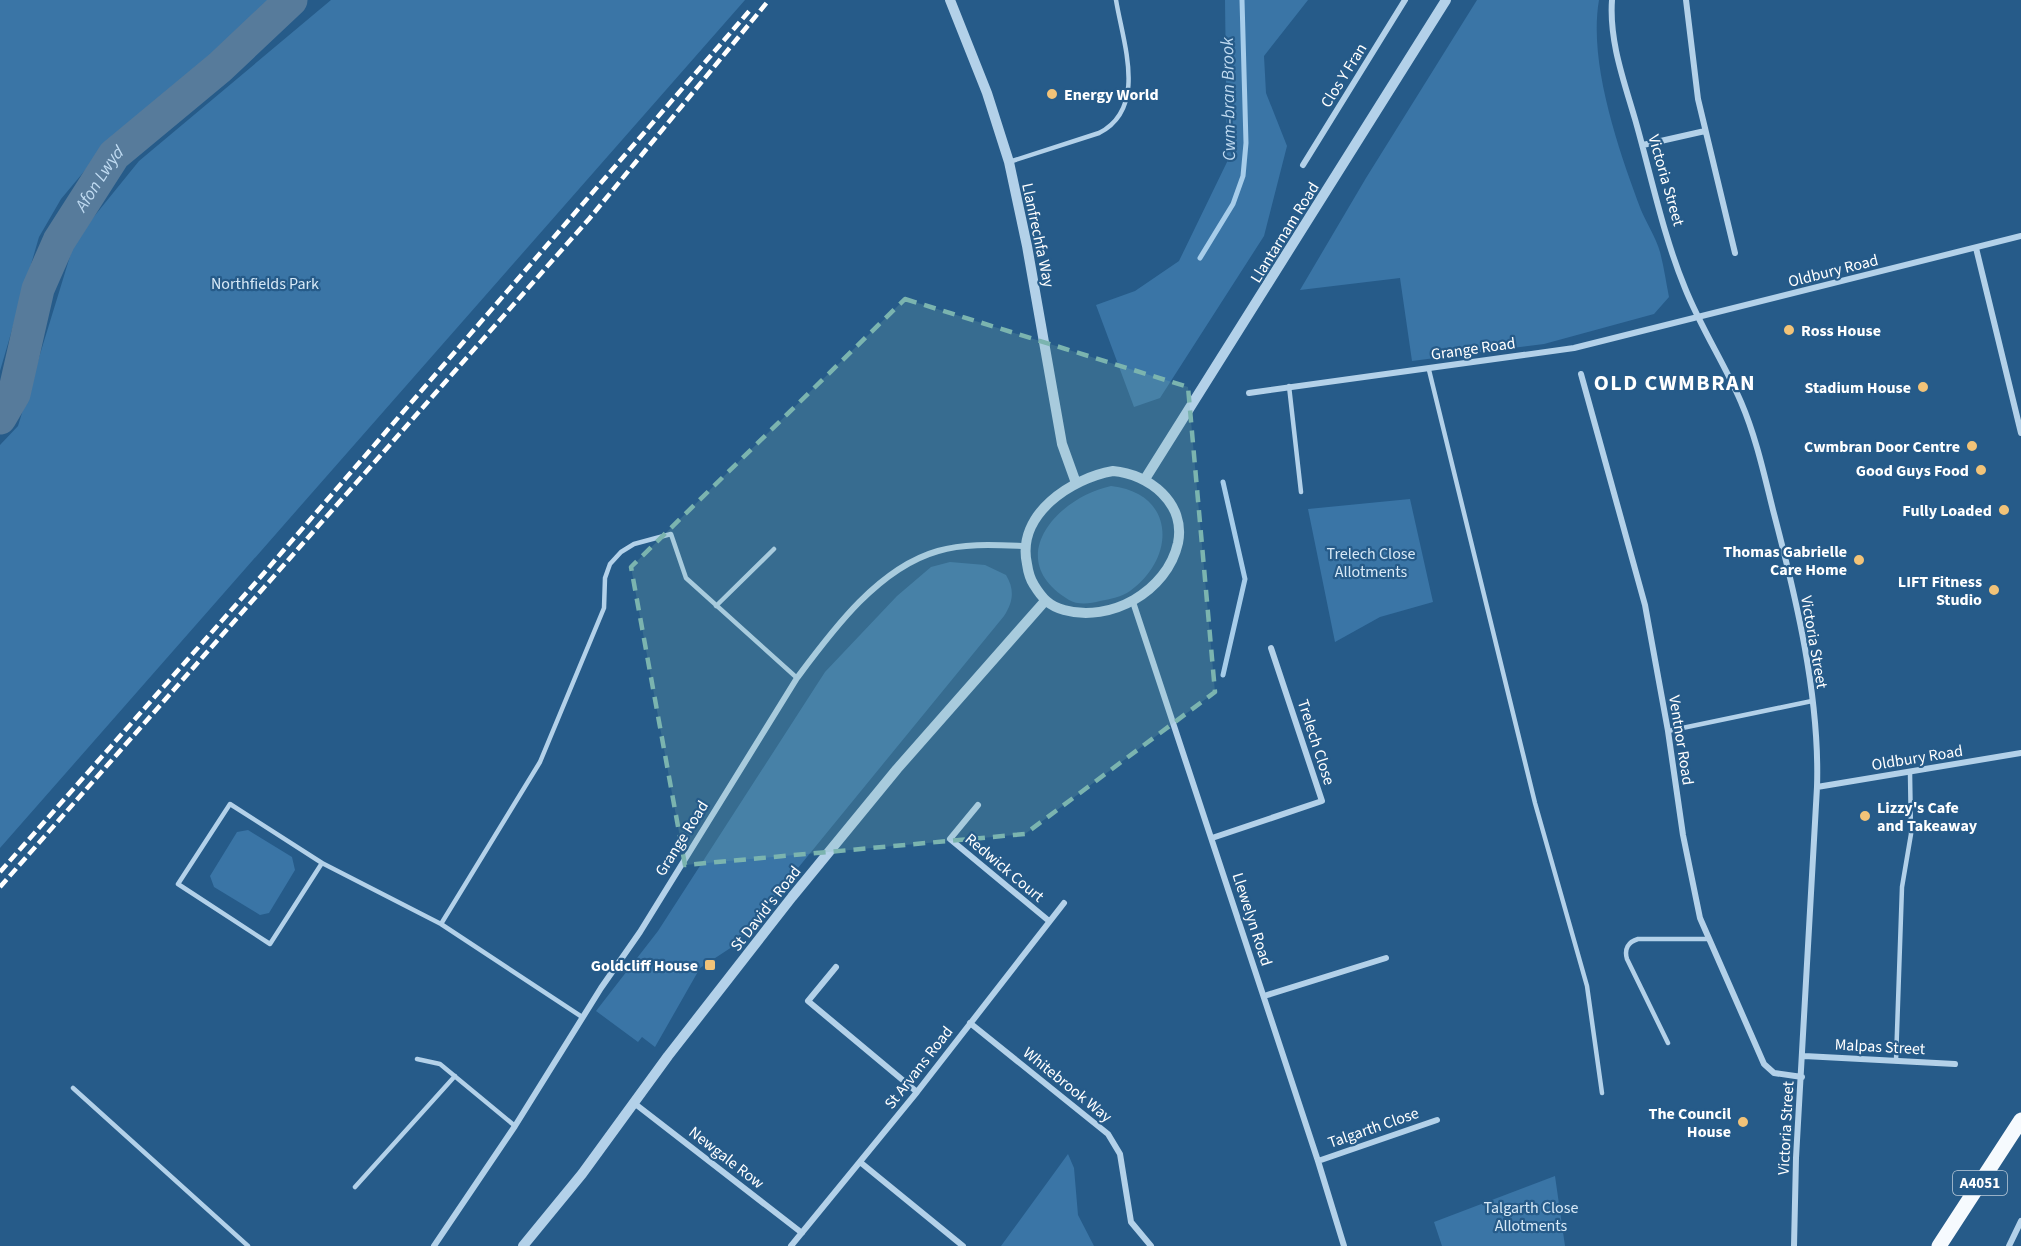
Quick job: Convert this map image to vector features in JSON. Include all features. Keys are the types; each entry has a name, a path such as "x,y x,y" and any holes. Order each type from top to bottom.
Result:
{"main road":[{"name":"A4051","path":"1939,1246 2021,1120"}],"street":[{"name":"Llanfrechfa Way","path":"950,0 987,93 1009,162 1027,246 1062,444 1076,483"},
{"name":"Clos Y Fran","path":"1303,165 1405,0"},
{"name":"Llantarnam Road","path":"1145,479 1446,0"},
{"name":"Victoria Street","path":"1612,0 1614,36 1677,266 1698,318 1741,401 1755,439 1784,552 1812,701 1817,746 1817,786 1794,1246"},
{"path":"1686,0 1697,89 1735,253"},
{"path":"1643,145 1705,130"},
{"name":"Oldbury Road","path":"1698,318 2021,236"},
{"path":"1976,248 2021,433"},
{"name":"Grange Road","path":"1249,393 1289,386 1429,370 1574,348 1698,318"},
{"name":"Ventnor Road","path":"1581,374 1642,596 1668,731 1683,835 1700,918 1764,1064 1774,1073 1802,1077"},
{"path":"1113,471 1131,472 1155,485 1168,501 1176,519 1178,542 1170,562 1157,581 1133,602 1096,614 1061,610 1045,601 1031,581 1025,546 1028,534 1050,503 1076,483 1093,475 1113,471"},
{"name":"Grange Road","path":"434,1246 515,1126 582,1017 640,932 797,678 855,608 909,563 940,550 991,545 1025,546"},
{"name":"St David's Road","path":"523,1246 582,1174 792,897 897,769 1045,601"},
{"name":"Llewelyn Road","path":"1133,602 1264,996 1344,1246"},
{"name":"Trelech Close","path":"1212,838 1322,801 1271,648"},
{"name":"Oldbury Road","path":"1817,786 1910,773 2021,753"},
{"name":"Redwick Court","path":"978,805 950,839 1049,921"},
{"name":"St Arvans Road","path":"790,1246 917,1092 1064,903"},
{"path":"1264,996 1386,958"},
{"path":"836,967 808,1001 917,1092"},
{"name":"Whitebrook Way","path":"970,1023 1114,1141 1120,1154 1131,1222 1151,1246"},
{"name":"Malpas Street","path":"1804,1056 1955,1064"},
{"name":"Newgale Row","path":"634,1103 802,1233"},
{"name":"Talgarth Close","path":"1318,1161 1437,1119"},
{"path":"860,1161 963,1246"},
{"path":"2009,1246 2021,1221"}],"lane":[{"path":"1009,162 1099,133 1112,125 1122,113 1129,87 1116,0"},
{"path":"1429,370 1534,803 1587,986 1602,1092"},
{"path":"1289,386 1301,492"},
{"path":"441,924 540,762 604,608 605,579 615,558 634,544 671,534 684,574 716,606 797,678"},
{"path":"716,606 774,549"},
{"path":"1668,731 1812,701"},
{"path":"1896,1061 1902,887 1911,834 1910,773"},
{"path":"322,863 270,944 178,884 230,804 322,863 441,924 582,1017"},
{"path":"1668,1043 1627,959 1626,950 1630,943 1638,939 1708,939"},
{"path":"417,1059 436,1062 515,1126"},
{"path":"355,1187 455,1076"},
{"path":"73,1088 248,1246"}],"highlighted area":[{"path":"905,299 1188,387 1215,692 1025,834 685,865 631,567"}],"green space":[{"path":"0,0 277,0 112,138 61,199 39,237 0,371"},
{"name":"Northfields Park","path":"331,0 745,0 0,848 0,445 18,426 75,240 139,161"},
{"path":"1225,0 1308,0 1264,56 1266,93 1287,146 1264,236 1160,398 1134,407 1096,305 1135,291 1179,261 1227,162"},
{"path":"1477,0 1599,0 1598,51 1608,106 1632,187 1660,252 1669,297 1654,314 1544,344 1412,361 1400,278 1300,290 1366,178"},
{"path":"1111,486 1132,491 1148,501 1158,513 1162,528 1162,545 1156,561 1145,577 1127,593 1092,603 1072,602 1049,584 1040,567 1038,550 1044,532 1072,503"},
{"name":"Trelech Close Allotments","path":"1410,499 1433,602 1380,617 1335,642 1308,509"},
{"path":"950,562 985,565 1006,575 1012,596 1004,616 735,945 700,968 655,1047 642,1037 638,1042 596,1011 658,931 825,672 897,596 931,567"},
{"path":"248,830 292,857 295,870 269,913 260,915 214,887 210,876 237,832"},
{"path":"1068,1154 1074,1168 1078,1215 1094,1246 1001,1246"},
{"name":"Talgarth Close Allotments","path":"1555,1176 1565,1246 1442,1246 1434,1222"}],"waterway":[{"name":"Afon Lwyd","path":"0,418 14,394 38,289 59,241 114,155 220,67 291,0"},
{"name":"Cwm-bran Brook","path":"1200,258 1233,204 1243,176 1246,143 1242,0"},
{"name":"Cwm-bran Brook","path":"1223,482 1245,579 1223,675"}],"railway":[{"path":"0,887 589,219 769,0"},
{"path":"0,872 264,573 751,9"}],"place":[{"name":"Energy World","path":"1052,94"},
{"name":"Ross House","path":"1789,330"},
{"name":"Stadium House","path":"1923,387"},
{"name":"Cwmbran Door Centre","path":"1972,446"},
{"name":"Good Guys Food","path":"1981,470"},
{"name":"Fully Loaded","path":"2004,510"},
{"name":"Thomas Gabrielle Care Home","path":"1859,560"},
{"name":"LIFT Fitness Studio","path":"1994,590"},
{"name":"Lizzy's Cafe and Takeaway","path":"1865,816"},
{"name":"Goldcliff House","path":"710,965"},
{"name":"The Council House","path":"1743,1122"}],"district":[{"name":"OLD CWMBRAN","path":"1675,382"}]}
